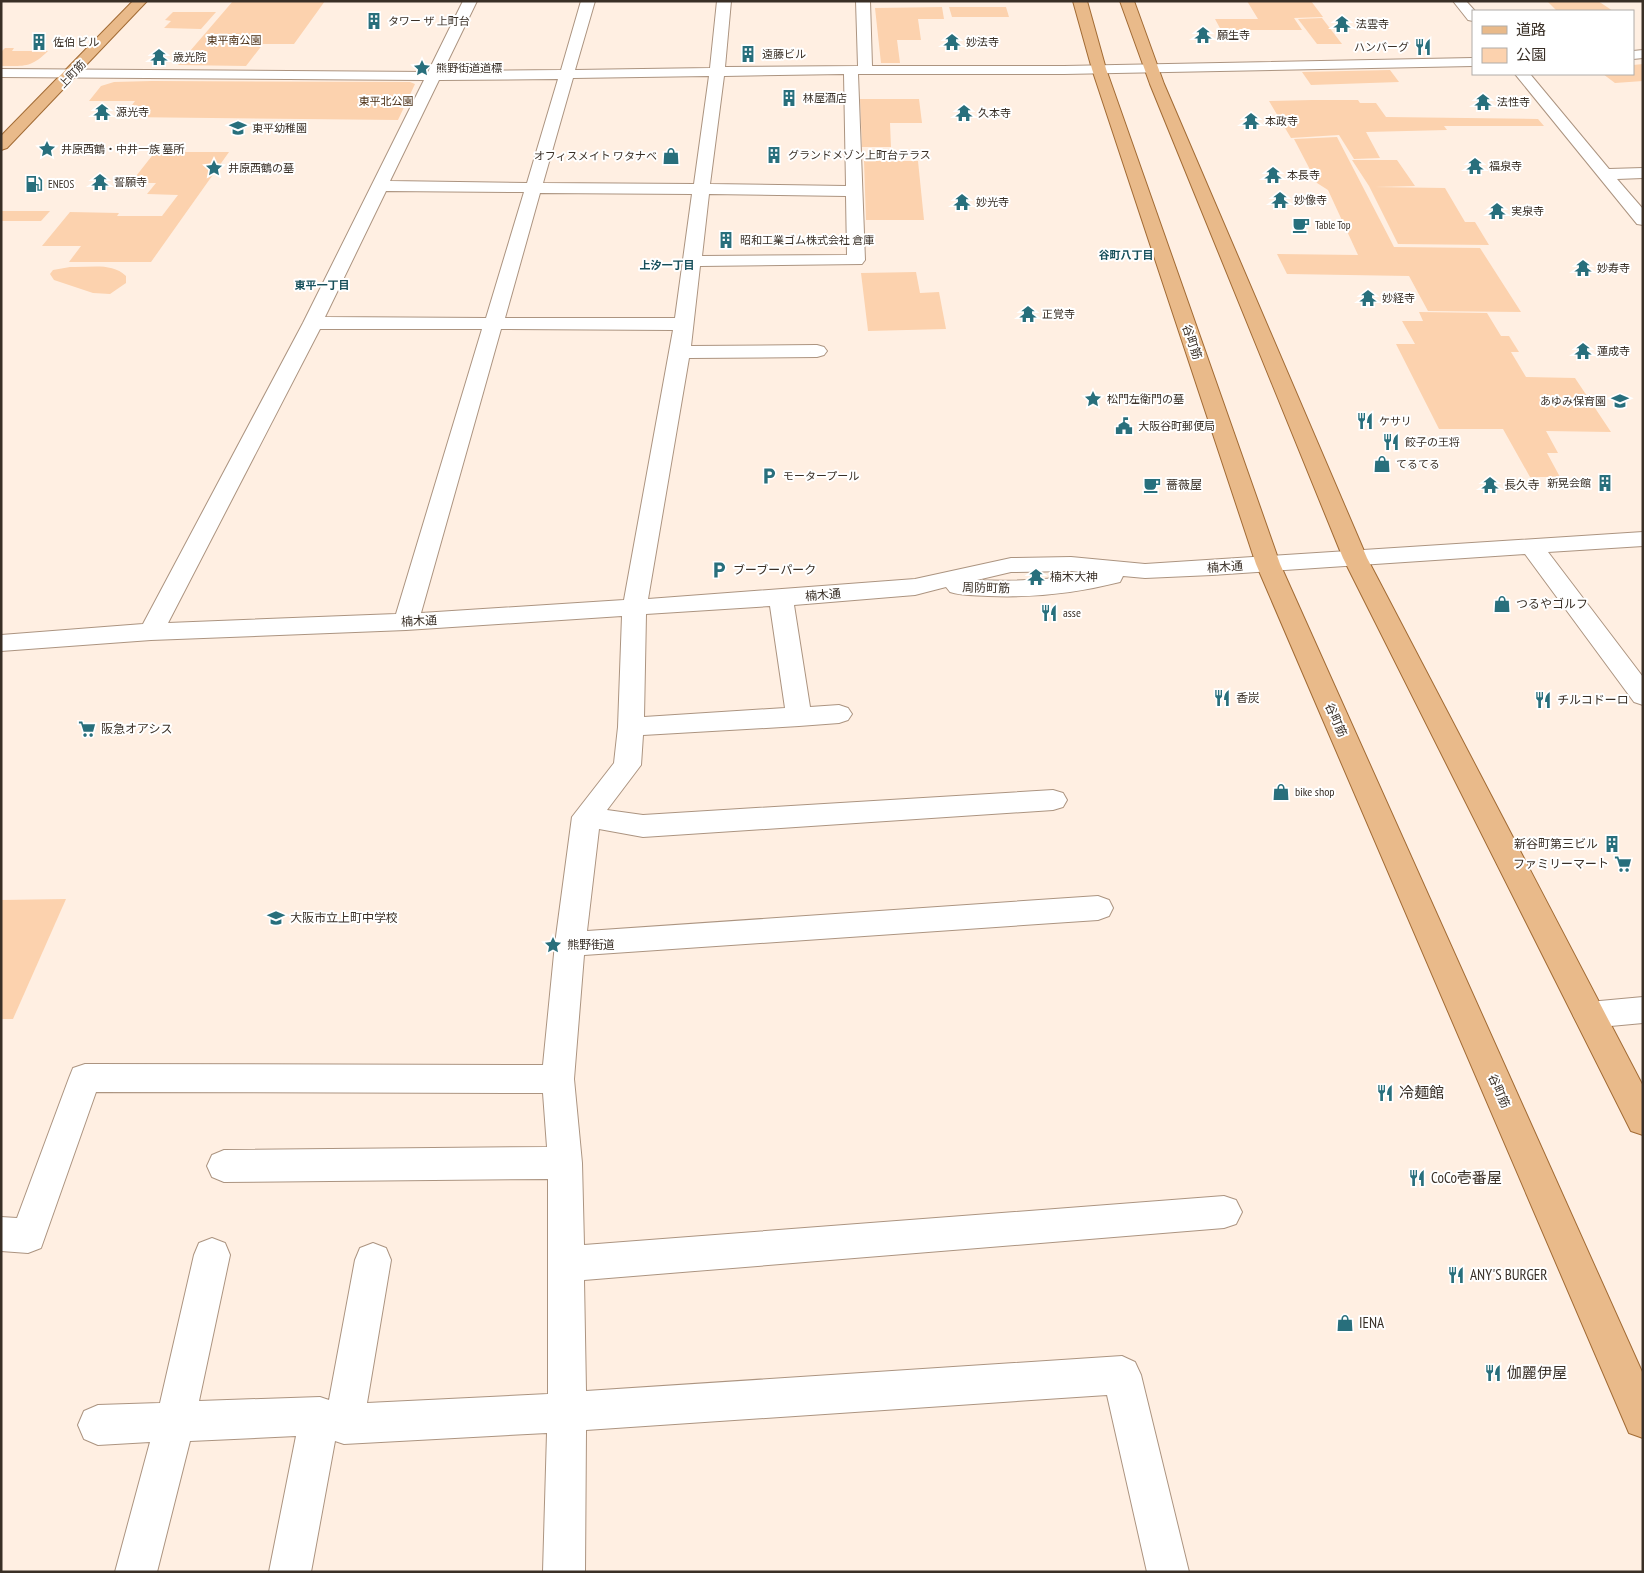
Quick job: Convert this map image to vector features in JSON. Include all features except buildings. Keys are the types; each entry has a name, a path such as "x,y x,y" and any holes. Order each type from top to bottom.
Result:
{"main road":[{"name":"上町筋","path":"1,145 141,1"},
{"name":"谷町筋","path":"1080,1 1099,68 1268,564 1643,1419"},
{"path":"1126,1 1150,67 1356,558 1643,1120"}],"street":[{"path":"151,632 314,323 470,1"},
{"path":"406,622 588,1"},
{"path":"564,1572 567,1412 565,1163 558,1079 570,944 586,818 627,765 631,727 634,609 680,352 717,71 724,1"},
{"path":"692,261 856,260 854,191 858,70 863,1"},
{"path":"1459,1 1472,16"},
{"path":"1,74 73,72 433,76 1472,62"},
{"path":"1523,75 1643,220"},
{"path":"1604,174 1643,173"},
{"path":"381,186 854,191"},
{"path":"314,323 684,324"},
{"path":"680,352 817,351"},
{"name":"楠木通","path":"1145,571 1643,539"},
{"path":"1532,547 1643,696"},
{"name":"周防町筋","path":"915,587 1007,589 1055,587 1145,571"},
{"name":"楠木通","path":"1,643 151,632 406,622 634,609 915,587"},
{"path":"781,598 799,717"},
{"path":"631,727 839,714"},
{"path":"586,818 642,826 1053,800"},
{"path":"570,944 1098,908"},
{"path":"1589,1016 1643,1010"},
{"path":"1,1234 28,1236 85,1078 558,1079"},
{"path":"224,1166 565,1163"},
{"path":"566,1264 1224,1212"},
{"path":"136,1572 175,1422 212,1256"},
{"path":"290,1572 374,1260"},
{"path":"98,1425 567,1412 1122,1375 1168,1572"}],"green space":[{"name":"東平南公園","path":"233,1 325,1 294,44 263,44 246,66 178,65"},
{"path":"1247,1 1311,1 1323,17 1294,18 1302,30 1221,30 1215,19 1258,19"},
{"path":"1547,1 1598,1 1612,10 1556,10"},
{"path":"942,7 944,19 918,19 921,40 897,40 900,63 881,63 875,8"},
{"path":"949,7 1006,7 1009,17 952,17"},
{"path":"173,12 216,12 201,29 164,28 171,21 165,20"},
{"path":"1322,18 1342,44 1317,44 1298,19"},
{"path":"5,48 14,48 12,51 48,51 37,61 27,65 1,66 1,52"},
{"path":"1643,64 1643,81 1615,83 1604,75 1634,75 1634,65"},
{"path":"1390,70 1399,82 1311,85 1302,72"},
{"name":"東平北公園","path":"114,82 410,82 415,84 398,120 123,117 135,101 89,101 101,86"},
{"path":"860,99 919,99 922,123 890,123 891,147 862,147"},
{"path":"1358,100 1360,103 1376,103 1386,117 1538,119 1544,126 1444,126 1447,130 1366,132 1380,158 1354,159 1339,135 1291,138 1269,101"},
{"path":"1337,137 1394,247 1480,248 1521,312 1428,311 1409,276 1287,274 1277,254 1358,255 1328,190 1317,183 1294,139"},
{"path":"155,152 229,152 151,262 69,262 81,246 42,246 70,212 119,213 117,216 162,216 178,195 147,194 156,183 145,183 147,180 133,180"},
{"path":"1352,160 1397,160 1415,186 1375,187 1445,188 1465,222 1475,222 1489,245 1398,244 1369,186"},
{"path":"864,161 918,161 924,220 866,220"},
{"path":"1,211 50,211 41,221 1,221"},
{"path":"70,267 107,267 114,269 126,276 126,283 110,294 93,293 54,280 50,274 53,270"},
{"path":"916,272 920,293 939,292 946,329 868,331 861,273"},
{"path":"1419,312 1487,313 1501,336 1509,336 1519,352 1511,352 1526,377 1575,378 1611,432 1546,431 1558,453 1547,453 1560,477 1530,477 1503,429 1439,429 1396,344 1415,344 1402,321 1423,321"},
{"path":"66,899 13,1019 1,1019 1,900"}],"place":[{"name":"タワー ザ 上町台","path":"374,21"},
{"name":"法雲寺","path":"1342,24"},
{"name":"願生寺","path":"1203,35"},
{"name":"佐伯 ビル","path":"39,42"},
{"name":"妙法寺","path":"952,42"},
{"name":"ハンバーグ","path":"1423,47"},
{"name":"遠藤ビル","path":"748,54"},
{"name":"歳光院","path":"159,57"},
{"name":"熊野街道道標","path":"422,68"},
{"name":"林屋酒店","path":"789,98"},
{"name":"法性寺","path":"1483,102"},
{"name":"源光寺","path":"102,112"},
{"name":"久本寺","path":"964,113"},
{"name":"本政寺","path":"1251,121"},
{"name":"東平幼稚園","path":"238,128"},
{"name":"井原西鶴・中井一族 墓所","path":"47,149"},
{"name":"グランドメゾン上町台テラス","path":"774,155"},
{"name":"オフィスメイト ワタナベ","path":"671,156"},
{"name":"福泉寺","path":"1475,166"},
{"name":"井原西鶴の墓","path":"214,168"},
{"name":"本長寺","path":"1273,175"},
{"name":"誓願寺","path":"100,182"},
{"name":"ENEOS","path":"34,184"},
{"name":"妙像寺","path":"1280,200"},
{"name":"妙光寺","path":"962,202"},
{"name":"実泉寺","path":"1497,211"},
{"name":"Table Top","path":"1301,225"},
{"name":"昭和工業ゴム株式会社 倉庫","path":"726,240"},
{"name":"妙寿寺","path":"1583,268"},
{"name":"妙経寺","path":"1368,298"},
{"name":"正覚寺","path":"1028,314"},
{"name":"蓮成寺","path":"1583,351"},
{"name":"松門左衛門の墓","path":"1093,399"},
{"name":"あゆみ保育園","path":"1620,401"},
{"name":"ケサリ","path":"1365,421"},
{"name":"大阪谷町郵便局","path":"1124,426"},
{"name":"餃子の王将","path":"1391,442"},
{"name":"てるてる","path":"1382,464"},
{"name":"モータープール","path":"769,476"},
{"name":"新晃会館","path":"1605,483"},
{"name":"薔薇屋","path":"1152,485"},
{"name":"長久寺","path":"1490,485"},
{"name":"ブーブーパーク","path":"719,570"},
{"name":"楠木大神","path":"1036,577"},
{"name":"つるやゴルフ","path":"1502,604"},
{"name":"asse","path":"1049,613"},
{"name":"香炭","path":"1222,698"},
{"name":"チルコドーロ","path":"1543,700"},
{"name":"阪急オアシス","path":"87,729"},
{"name":"bike shop","path":"1281,792"},
{"name":"新谷町第三ビル","path":"1612,844"},
{"name":"ファミリーマート","path":"1623,864"},
{"name":"大阪市立上町中学校","path":"276,918"},
{"name":"熊野街道","path":"553,945"},
{"name":"冷麺館","path":"1385,1093"},
{"name":"CoCo壱番屋","path":"1417,1178"},
{"name":"ANY'S BURGER","path":"1456,1275"},
{"name":"IENA","path":"1345,1323"},
{"name":"伽麗伊屋","path":"1493,1373"}],"district":[{"name":"谷町八丁目","path":"1126,255"},
{"name":"上汐一丁目","path":"667,265"},
{"name":"東平一丁目","path":"322,285"}]}
